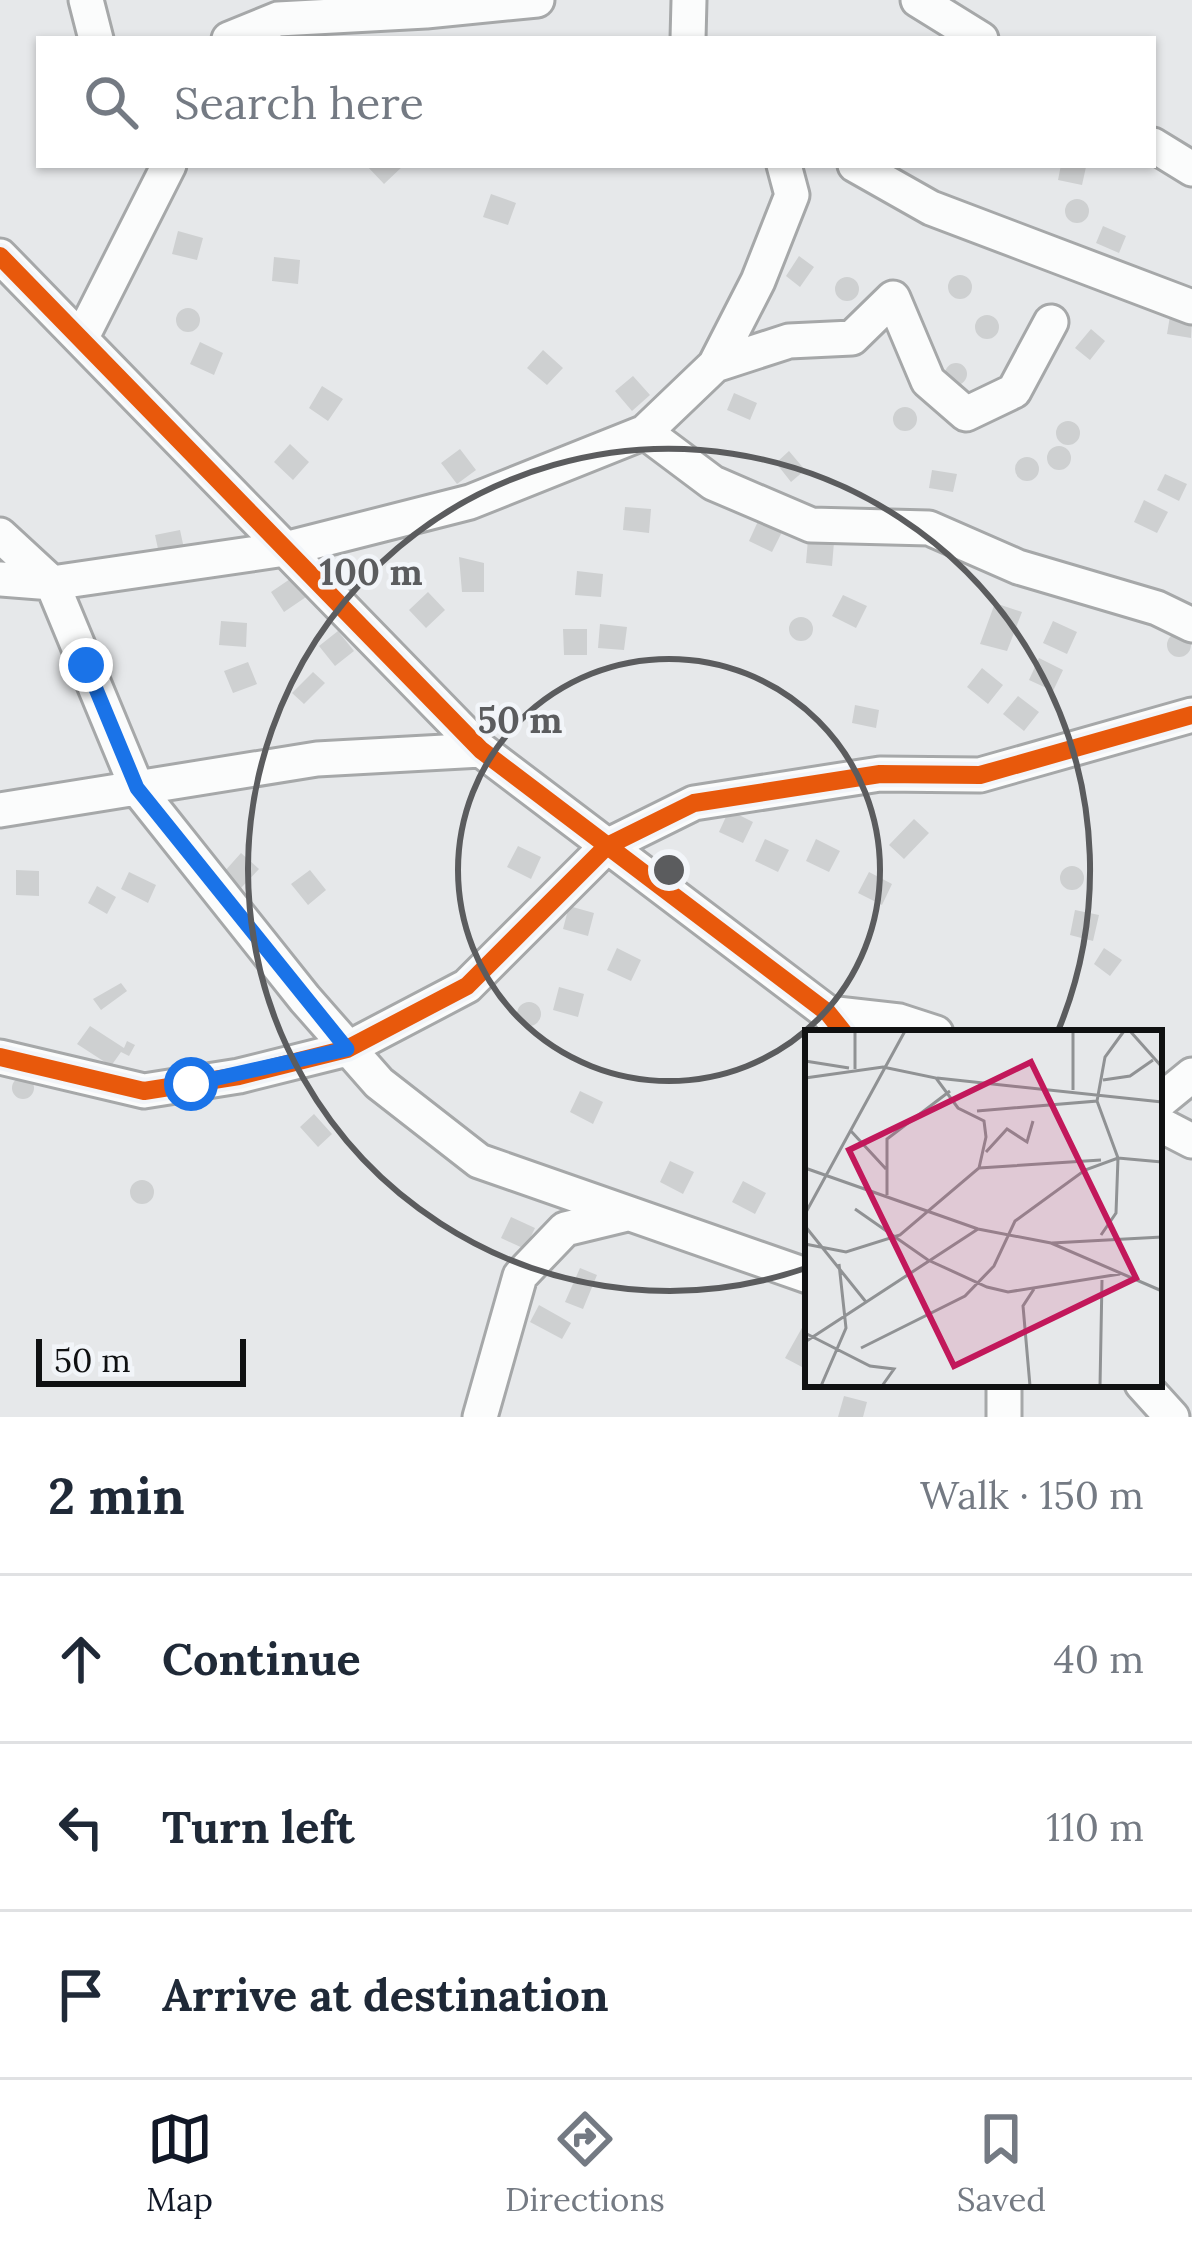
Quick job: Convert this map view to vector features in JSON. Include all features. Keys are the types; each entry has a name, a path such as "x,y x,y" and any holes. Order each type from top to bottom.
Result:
{"street":[{"path":"86,0 95,36"},
{"path":"236,36 278,19 537,0"},
{"path":"688,36 689,0"},
{"path":"918,0 976,36"},
{"path":"1156,147 1192,169"},
{"path":"139,168 150,205"},
{"path":"81,339 168,168"},
{"path":"0,579 52,583 285,548 470,502 645,432 715,364 758,281 792,195 785,168"},
{"path":"860,168 931,208 1192,307"},
{"path":"0,256 481,750 836,1023 899,1021 927,1030"},
{"path":"715,364 789,340 852,338 893,298 928,381 966,414 1014,391 1051,322"},
{"path":"645,432 713,483 811,525 929,528 1018,567 1157,608 1192,625"},
{"path":"0,535 52,583 137,788 379,1083 478,1161 805,1275"},
{"path":"0,1057 144,1091 239,1076 347,1049 467,986 607,846 694,803 880,774 980,775 1192,715"},
{"path":"0,809 317,759 481,750"},
{"path":"1162,1100 1192,1076"},
{"path":"1162,1126 1192,1141"},
{"path":"480,1417 520,1276 565,1229 629,1214"},
{"path":"1145,1387 1172,1417"}],"building":[{"path":"369,168 401,168 384,184"},
{"path":"1060,168 1086,168 1082,185 1058,180"},
{"path":"491,194 516,203 508,225 483,217"},
{"path":"1077,199 1089,211 1077,223 1065,211"},
{"path":"1103,226 1126,236 1119,253 1096,243"},
{"path":"178,231 203,238 197,260 172,254"},
{"path":"799,256 814,267 800,287 786,276"},
{"path":"274,257 300,260 298,284 272,281"},
{"path":"960,275 972,287 960,299 948,287"},
{"path":"847,277 859,289 847,301 835,289"},
{"path":"188,308 200,320 188,332 176,320"},
{"path":"987,315 999,327 987,339 975,327"},
{"path":"1170,316 1192,320 1191,338 1167,334"},
{"path":"1091,329 1105,341 1090,360 1075,348"},
{"path":"200,342 223,353 214,375 190,364"},
{"path":"543,350 563,368 547,385 527,368"},
{"path":"956,363 967,374 956,385 945,374"},
{"path":"633,376 650,395 632,411 615,391"},
{"path":"322,386 343,399 328,421 309,408"},
{"path":"734,393 757,403 750,420 727,410"},
{"path":"905,407 917,419 905,431 893,419"},
{"path":"1068,421 1080,433 1068,445 1056,433"},
{"path":"290,444 309,462 293,480 274,462"},
{"path":"1059,446 1071,458 1059,470 1047,458"},
{"path":"460,449 476,470 457,484 441,463"},
{"path":"789,451 805,470 791,482 776,463"},
{"path":"1027,457 1039,469 1027,481 1015,469"},
{"path":"932,470 957,474 953,492 929,488"},
{"path":"1165,474 1187,484 1179,501 1157,490"},
{"path":"1144,500 1168,512 1157,533 1134,522"},
{"path":"625,507 651,509 649,533 623,530"},
{"path":"759,519 783,530 772,552 749,541"},
{"path":"180,530 185,553 160,558 155,535"},
{"path":"808,539 834,542 832,566 806,563"},
{"path":"459,557 484,563 484,592 462,592"},
{"path":"577,571 603,574 601,597 575,595"},
{"path":"293,577 306,597 284,612 271,592"},
{"path":"428,592 445,610 426,628 409,610"},
{"path":"843,595 867,606 856,628 832,616"},
{"path":"995,603 1022,612 1007,651 980,644"},
{"path":"801,617 813,629 801,641 789,629"},
{"path":"221,621 247,623 246,647 219,645"},
{"path":"1053,621 1077,632 1067,654 1043,643"},
{"path":"600,624 627,627 624,650 598,648"},
{"path":"563,629 587,629 587,655 564,655"},
{"path":"338,631 354,651 335,666 319,646"},
{"path":"1179,633 1191,645 1179,657 1167,645"},
{"path":"1039,658 1063,670 1053,691 1029,680"},
{"path":"248,662 257,684 233,693 224,671"},
{"path":"982,668 1003,685 988,704 967,687"},
{"path":"313,672 325,683 304,704 292,693"},
{"path":"1018,696 1039,712 1024,731 1003,714"},
{"path":"855,705 879,710 876,728 852,723"},
{"path":"729,810 753,822 743,843 719,832"},
{"path":"914,819 929,833 904,859 889,845"},
{"path":"765,839 789,850 778,872 755,861"},
{"path":"816,839 840,851 829,872 806,861"},
{"path":"518,846 541,857 531,879 507,867"},
{"path":"241,853 259,869 241,888 224,872"},
{"path":"1072,866 1084,878 1072,890 1060,878"},
{"path":"16,870 39,871 39,896 16,895"},
{"path":"310,870 326,890 308,905 291,884"},
{"path":"129,872 156,885 148,903 121,889"},
{"path":"869,872 892,884 882,905 858,893"},
{"path":"97,886 116,897 107,914 88,903"},
{"path":"569,906 594,913 588,936 563,929"},
{"path":"1075,910 1099,915 1093,941 1070,935"},
{"path":"617,948 641,960 631,981 607,970"},
{"path":"1104,948 1122,960 1110,976 1094,964"},
{"path":"121,983 127,991 101,1010 93,999"},
{"path":"559,987 584,994 578,1017 553,1010"},
{"path":"529,1002 541,1014 529,1026 517,1014"},
{"path":"90,1026 124,1048 127,1041 135,1045 129,1056 121,1052 111,1066 77,1044"},
{"path":"23,1077 34,1088 23,1099 12,1088"},
{"path":"580,1091 603,1102 593,1124 570,1112"},
{"path":"314,1114 332,1134 318,1147 300,1127"},
{"path":"670,1161 694,1172 683,1194 660,1182"},
{"path":"142,1180 154,1192 142,1204 130,1192"},
{"path":"743,1181 766,1193 755,1214 732,1202"},
{"path":"511,1217 535,1228 525,1249 501,1238"},
{"path":"580,1268 597,1275 583,1309 565,1302"},
{"path":"539,1305 571,1323 562,1339 530,1322"},
{"path":"803,1326 805,1327 802,1367 785,1358"},
{"path":"844,1396 867,1402 863,1417 838,1417"}],"cycle path":[{"path":"0,256 481,750 828,1013 842,1030"},
{"path":"0,1057 144,1091 239,1076 347,1049 467,986 607,846 694,803 880,774 980,775 1192,715"}],"route":[{"path":"86,665 137,788 347,1049 191,1084"}]}
